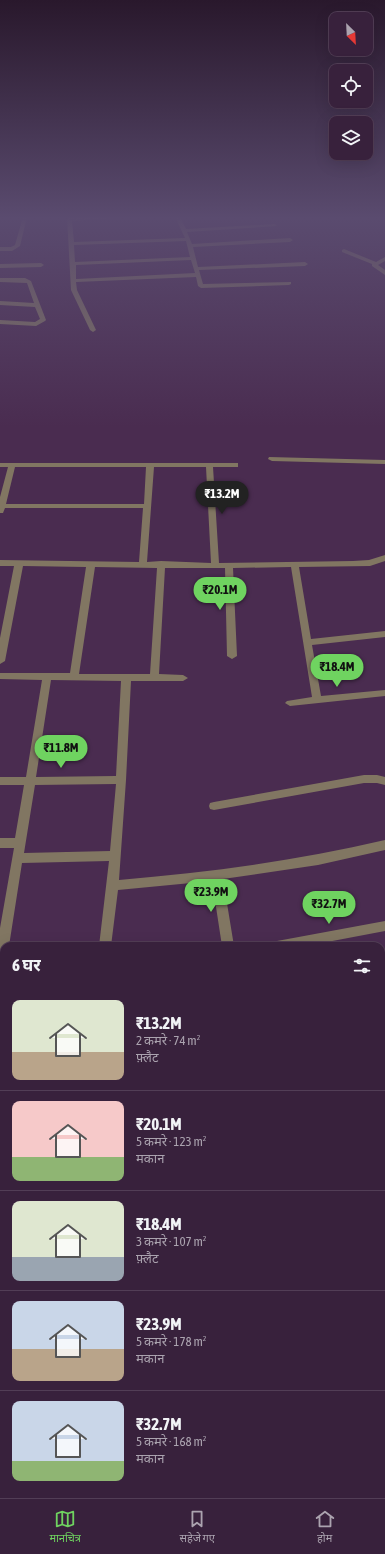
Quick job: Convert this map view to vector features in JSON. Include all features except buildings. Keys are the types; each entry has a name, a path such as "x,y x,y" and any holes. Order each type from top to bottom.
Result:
{"street":[{"path":"0,322 36,324 42,322 43,320 30,287"},
{"path":"74,287 93,330"},
{"path":"0,303 37,305"},
{"path":"272,459 385,462"},
{"path":"0,465 235,465"},
{"path":"12,465 1,508 147,506"},
{"path":"209,465 215,566"},
{"path":"143,564 150,466"},
{"path":"0,563 229,566 363,564 385,558"},
{"path":"0,661 20,563"},
{"path":"74,677 91,564"},
{"path":"154,678 161,564"},
{"path":"295,565 317,700"},
{"path":"229,566 232,656"},
{"path":"308,642 385,634"},
{"path":"0,676 183,678"},
{"path":"4,942 47,677"},
{"path":"106,942 114,885 126,678"},
{"path":"290,703 385,693"},
{"path":"214,806 364,779 377,779 385,781"},
{"path":"0,781 121,780"},
{"path":"0,843 20,843"},
{"path":"114,885 218,876 335,857 385,845"},
{"path":"18,858 116,856"},
{"path":"218,876 227,942"},
{"path":"299,942 385,926"}]}
